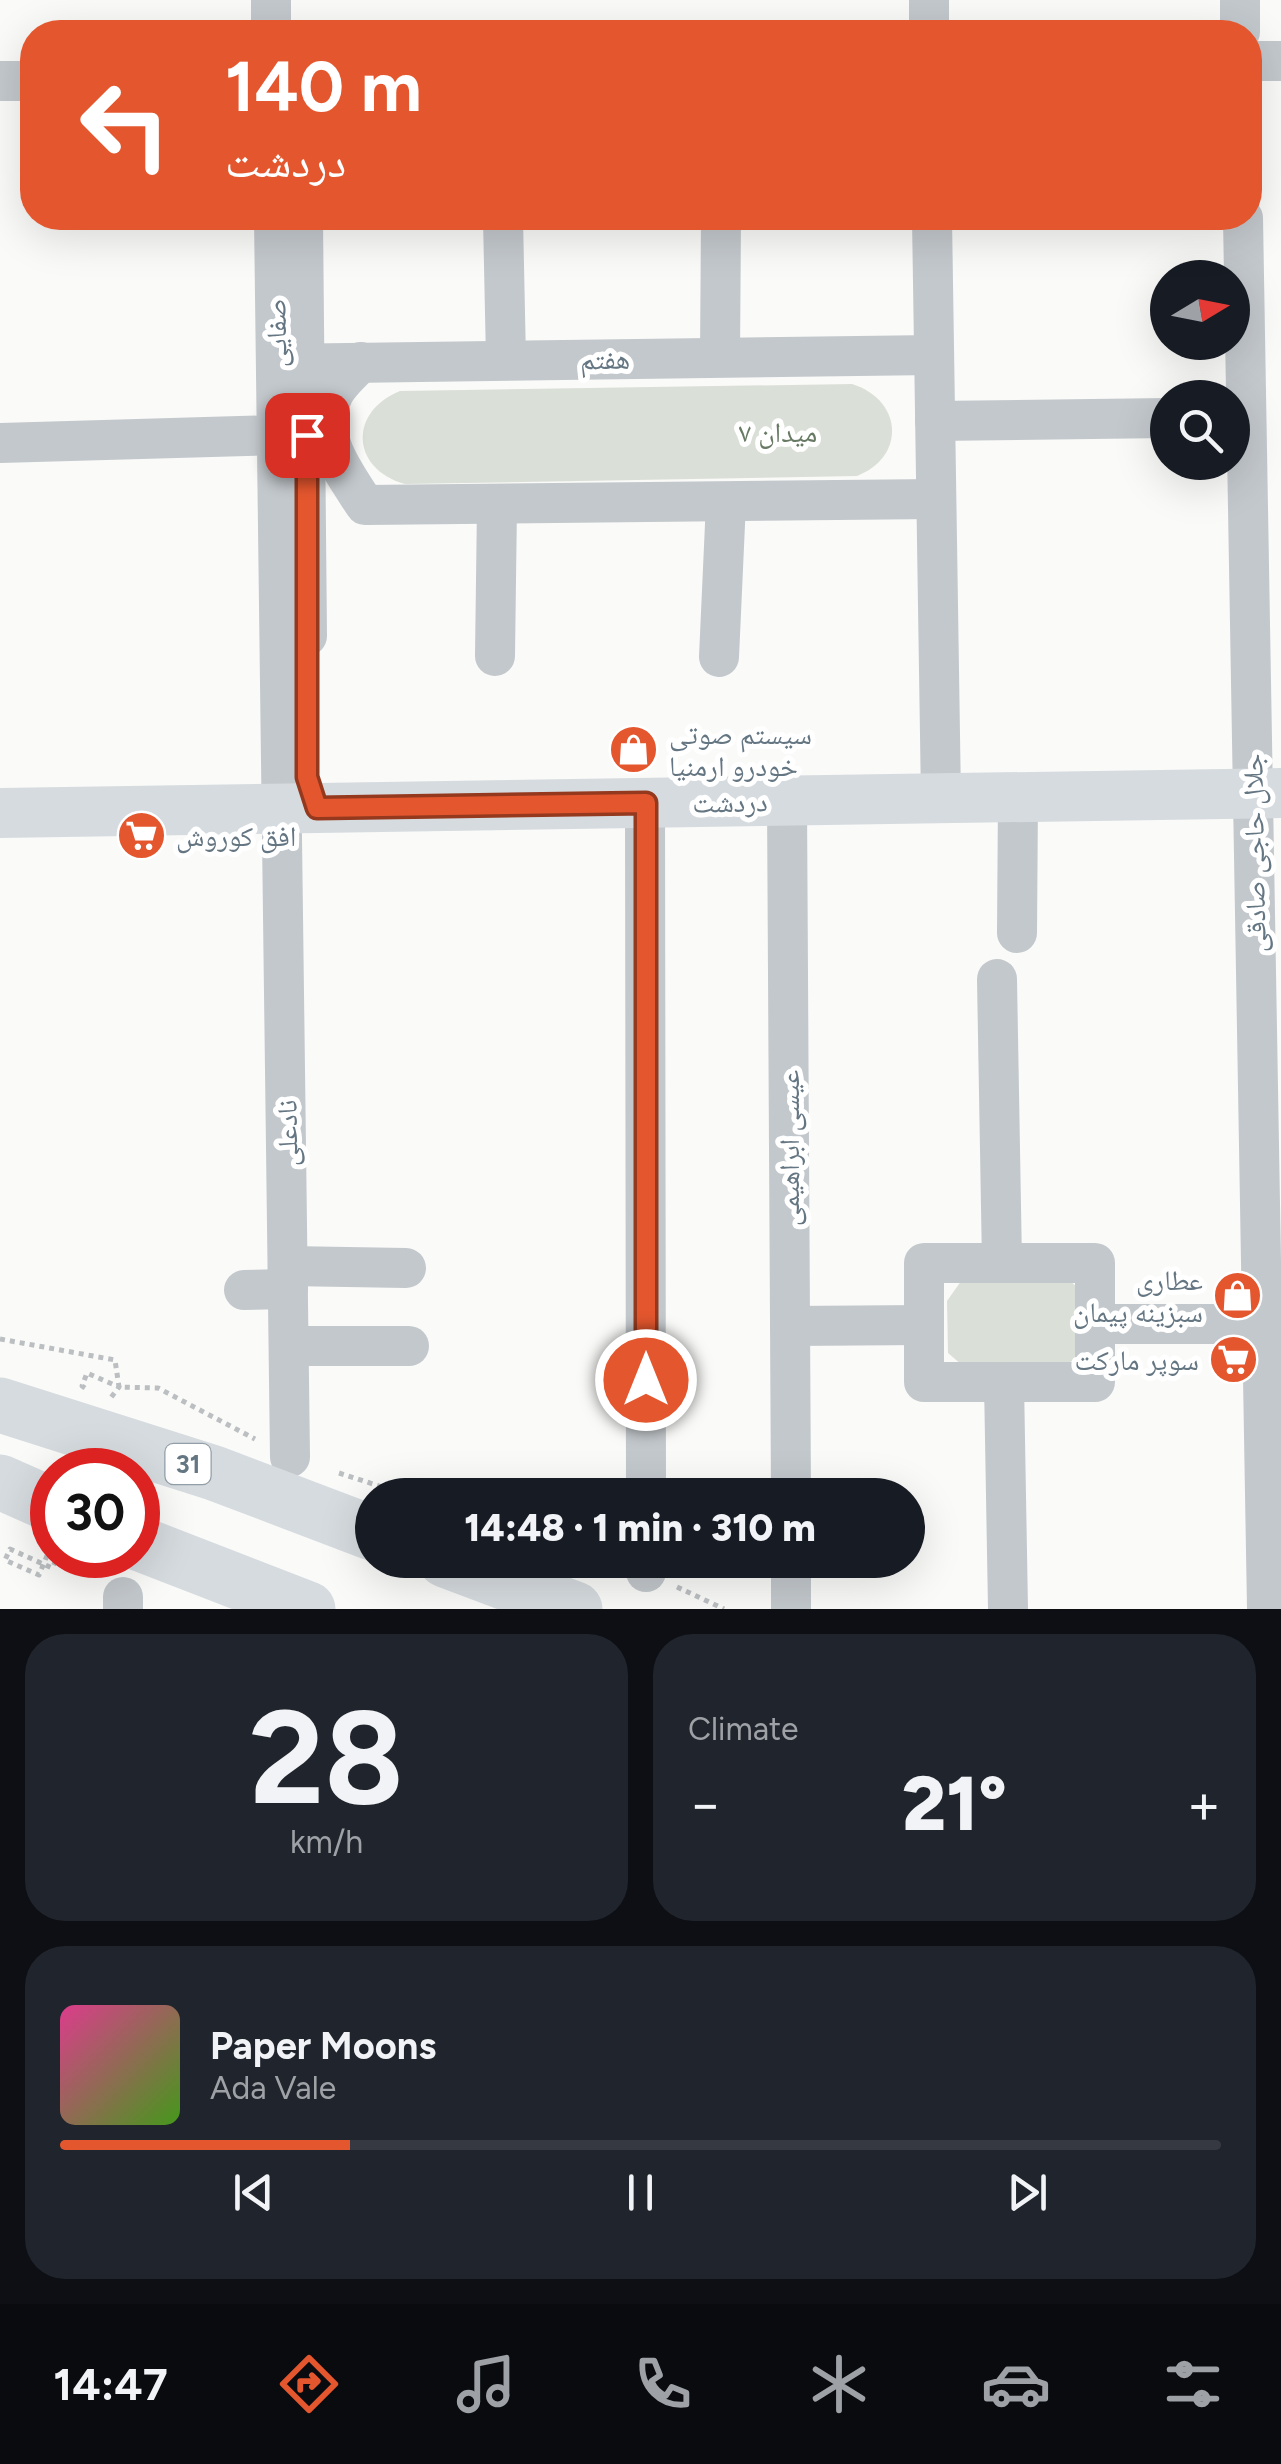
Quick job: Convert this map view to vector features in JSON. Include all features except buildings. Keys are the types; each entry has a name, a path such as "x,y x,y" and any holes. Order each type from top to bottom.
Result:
{"highway":[{"path":"0,1368 61,1391 214,1472"},
{"name":"31","path":"0,1405 214,1472 355,1526"},
{"path":"0,1482 30,1495"},
{"path":"0,1519 30,1542"},
{"path":"160,1577 308,1609"},
{"path":"493,1578 575,1609"}],"main road":[{"name":"دردشت","path":"0,814 1267,793"}],"street":[{"name":"صفایی","path":"275,230 292,363 278,435 293,508"},
{"path":"302,230 292,363 293,508 936,499"},
{"path":"502,230 506,360"},
{"path":"720,357 722,230"},
{"path":"932,230 941,798"},
{"name":"جلال حاجی صادقی","path":"1244,230 1267,793 1270,1136 1262,1324 1267,1609"},
{"name":"هفتم","path":"292,363 934,354"},
{"path":"360,362 335,392 325,426 338,464 365,505"},
{"path":"935,421 1150,418"},
{"path":"0,444 278,435"},
{"path":"720,658 726,502"},
{"path":"496,656 497,505"},
{"name":"نادعلی","path":"290,1458 288,1278 300,808 307,777 293,508"},
{"path":"1017,933 1018,797"},
{"name":"عیسی ابراهیمی","path":"787,801 790,1478"},
{"path":"646,803 646,1478"},
{"path":"997,980 1002,1263"},
{"path":"924,1263 1095,1263 1095,1324 1095,1382 924,1382 924,1263"},
{"path":"244,1290 288,1278 406,1268"},
{"path":"1095,1324 1262,1324"},
{"path":"790,1326 924,1325"},
{"path":"289,1346 408,1346"},
{"path":"1004,1382 1008,1609"},
{"path":"791,1578 791,1609"}],"path":[{"path":"0,1339 115,1360 119,1387"},
{"path":"96,1393 82,1386 87,1373 119,1387 158,1388 290,1458 355,1479"},
{"path":"10,1549 27,1557 5,1560 10,1549"}],"green space":[{"name":"میدان ۷","path":"852,384 881,402 892,429 884,456 857,476 405,484 374,466 363,440 371,412 400,391"},
{"path":"1065,1276 1084,1294 1084,1350 1066,1366 969,1371 948,1353 947,1301 964,1277"}],"place":[{"name":"سیستم صوتی خودرو ارمنیا","path":"634,750"},
{"name":"افق کوروش","path":"141,836"},
{"name":"عطاری سبزینه پیمان","path":"1238,1296"},
{"name":"سوپر مارکت","path":"1234,1360"}],"route":[{"path":"307,435 307,777 317,808 646,803 646,1380"}]}
